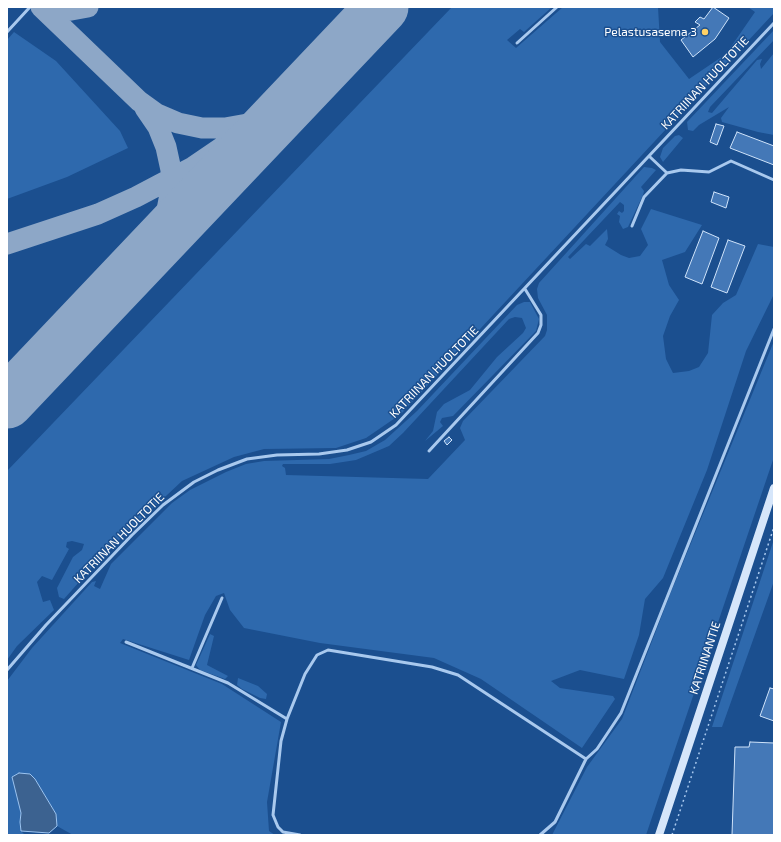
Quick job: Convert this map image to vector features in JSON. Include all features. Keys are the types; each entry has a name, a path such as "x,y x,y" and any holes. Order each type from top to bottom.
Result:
{"main road":[{"name":"KATRIINANTIE","path":"659,835 774,488"}],"lane":[{"path":"7,32 30,7"},
{"path":"517,43 557,7"},
{"name":"KATRIINAN HUOLTOTIE","path":"7,670 24,649 102,566 147,520 182,490 218,470 248,459 277,455 333,453 361,446 380,437 407,415 774,23"},
{"path":"649,156 667,173"},
{"path":"632,226 644,197 667,173 681,170 709,172 731,161 774,180"},
{"path":"428,451 538,333 541,325 541,315 525,289"},
{"path":"540,835 555,822 586,759 597,749 621,713 774,329"},
{"path":"192,668 222,598"},
{"path":"126,642 228,683 287,719"},
{"path":"300,835 283,832 278,827 273,815 281,741 287,719 305,674 317,655 328,650 432,667 458,675 586,759"}],"path":[{"path":"672,835 774,526"}],"shaded area":[{"path":"452,7 552,7 524,32 520,29 507,40 516,48 563,7 658,7 660,42 689,79 726,54 755,12 748,7 774,7 774,13 401,414 366,438 336,448 264,449 234,457 182,481 103,555 64,599 59,597 57,588 73,557 82,550 84,544 72,541 67,542 66,547 69,549 52,580 42,576 37,582 43,602 50,600 54,610 17,646 7,660 7,471"},
{"path":"774,30 774,40 710,107 708,112 712,113 757,60 762,59 760,64 761,69 774,53 774,135 722,122 721,118 729,107 699,125 693,131 688,130 687,122"},
{"path":"14,32 56,61 120,131 128,148 67,177 7,199 7,40"},
{"path":"679,135 683,138 663,162 660,157 663,148 675,136"},
{"path":"644,167 656,170 641,187 644,191 643,195 628,227 623,229 619,222 620,216 617,214 619,211 622,213 624,211 624,205 620,202 568,257 570,259 586,244 590,246 607,229 608,239 605,245 629,258 640,256 648,245 641,229 651,209 702,225 685,252 662,260 669,285 679,300 670,316 663,336 666,359 673,373 689,371 699,367 708,353 712,315 723,303 736,295 758,244 774,247 774,294 746,351 707,470 663,578 645,599 639,635 624,679 580,670 551,681 560,688 613,696 615,699 582,748 481,679 434,658 320,643 244,628 230,610 224,593 216,596 205,615 189,660 123,639 120,643 222,684 281,722 267,802 269,831 275,835 73,835 57,826 56,814 35,779 12,777 21,813 21,831 25,835 7,835 7,681 32,648 92,582 96,581 94,586 100,589 111,564 172,503 190,490 226,472 246,464 264,461 329,459 349,455 366,451 385,440 417,411 517,305 524,302 530,302 539,319 536,331 453,416 442,418 440,422 443,426 425,441 433,431 437,412 444,404 470,390 497,357 523,333 526,328 522,318 515,317 509,319 403,433 389,446 356,460 330,464 283,464 282,466 285,468 286,475 428,479 465,440 460,428 463,421 545,336 547,330 547,315 538,298 537,289 539,283"},
{"path":"774,341 774,457 646,835 552,835 587,767 622,719 671,592"},
{"path":"774,539 774,581 722,727 712,727"},
{"path":"210,634 214,636 207,665 228,676 225,679 200,670 196,665"},
{"path":"238,678 258,686 267,694 266,699 260,698 242,689 237,685"},
{"path":"19,773 30,774 35,779 56,814 57,826 49,833 21,831 21,813 12,777"}],"building":[{"name":"Pelastusasema 3","path":"713,7 729,18 715,39 693,57 681,40 700,25 695,22 700,17 704,19"},
{"path":"716,124 724,126 717,145 710,142"},
{"path":"737,132 774,146 774,165 730,148"},
{"path":"714,192 729,197 726,208 711,202"},
{"path":"703,231 719,238 702,284 685,277"},
{"path":"728,240 745,246 727,293 711,287"},
{"path":"449,437 452,440 447,445 444,441"},
{"path":"770,688 774,689 774,721 760,716"},
{"path":"750,742 774,743 774,835 732,835 735,747 749,747"}],"taxiway":[{"path":"41,7 139,101 157,114 178,123 202,128 225,128 253,123"},
{"path":"44,7 66,11 88,7"},
{"path":"7,244 98,214 136,197 193,167 265,118 337,54"},
{"path":"127,276 152,246 162,228 171,189 171,170 166,147 158,127 145,108"}],"runway":[{"path":"7,402 382,7"}],"place":[{"name":"Pelastusasema 3","path":"705,32"}]}
